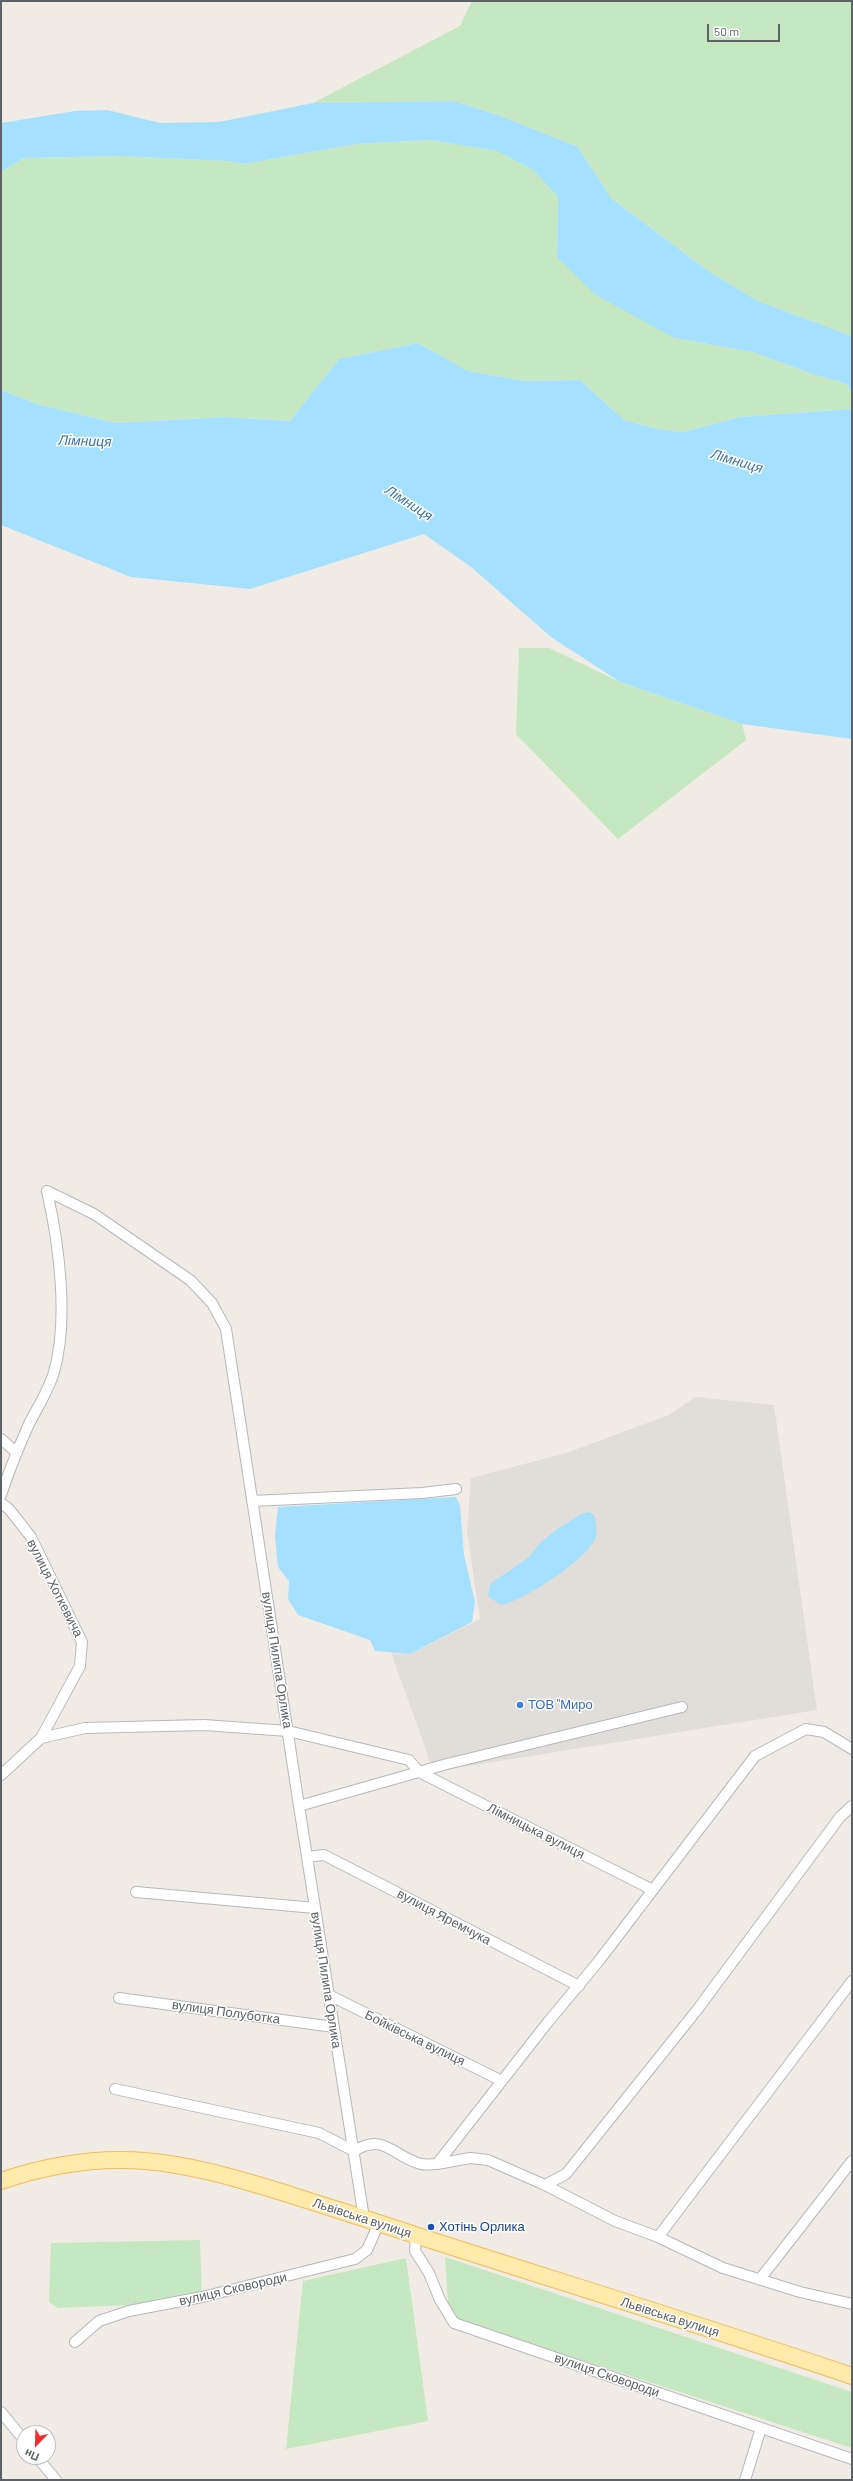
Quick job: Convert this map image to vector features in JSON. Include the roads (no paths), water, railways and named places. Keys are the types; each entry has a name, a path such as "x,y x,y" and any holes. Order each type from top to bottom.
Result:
{"main road":[{"name":"Львівська вулиця","path":"1,2181 33,2170 69,2163 99,2160 145,2161 195,2168 245,2181 372,2221 852,2376"}],"street":[{"name":"вулиця Пилипа Орлика","path":"16,1452 54,1374 60,1347 62,1314 53,1218 47,1191 94,1214 190,1280 212,1303 226,1329 299,1806 354,2151 372,2221"},
{"path":"1,1439 16,1452 1,1495"},
{"path":"252,1500 456,1489"},
{"name":"вулиця Хоткевича","path":"1,1503 9,1509 31,1537 82,1642 80,1666 41,1738 1,1775"},
{"path":"299,1806 419,1772 682,1707"},
{"name":"Лімницька вулиця","path":"41,1738 85,1728 204,1725 288,1731 409,1760 419,1772 653,1890"},
{"path":"437,2164 579,1986 754,1756 806,1729 824,1732 852,1749"},
{"path":"545,2185 566,2174 697,2010 840,1817 852,1806"},
{"name":"вулиця Яремчука","path":"307,1856 324,1856 579,1986"},
{"path":"136,1892 315,1908"},
{"path":"658,2237 852,1981"},
{"name":"Бойківська вулиця","path":"329,1995 502,2081"},
{"name":"вулиця Полуботка","path":"119,1998 334,2027"},
{"path":"116,2089 319,2133 354,2151 366,2144 381,2144 421,2164 437,2164 470,2158 488,2160 545,2185 616,2221 658,2237 723,2268 800,2292 852,2304"},
{"path":"760,2279 852,2161"},
{"name":"вулиця Сковороди","path":"75,2342 99,2321 129,2311 202,2297 355,2259 367,2250 372,2221"},
{"name":"вулиця Сковороди","path":"416,2235 415,2251 429,2273 440,2300 454,2323 852,2459"},
{"path":"1,2412 16,2430"},
{"path":"744,2480 761,2428"},
{"path":"44,2465 56,2480"}],"water":[{"path":"454,101 503,117 578,147 611,198 711,273 758,301 852,336 852,394 847,384 812,374 753,352 674,338 596,295 557,257 558,197 533,170 497,151 430,140 356,144 245,164 226,161 120,156 24,158 1,172 1,123 75,111 107,110 160,123 219,122 313,103"},
{"name":"Лімниця","path":"418,343 468,371 525,381 580,380 624,420 658,429 683,432 739,417 852,409 852,739 742,724 620,682 551,637 471,567 424,534 250,589 131,577 1,525 1,390 40,405 117,423 224,417 290,421 339,359"},
{"path":"456,1497 460,1505 464,1555 475,1602 472,1622 410,1654 375,1651 370,1640 298,1615 288,1599 289,1581 278,1567 275,1536 278,1507"},
{"path":"589,1512 594,1515 597,1530 595,1539 589,1548 567,1568 538,1588 511,1602 501,1605 488,1596 490,1584 528,1558 540,1543 556,1530 581,1514"}],"place":[{"name":"ТОВ \"Миро","path":"520,1705"},
{"name":"Хотінь Орлика","path":"431,2227"}]}
